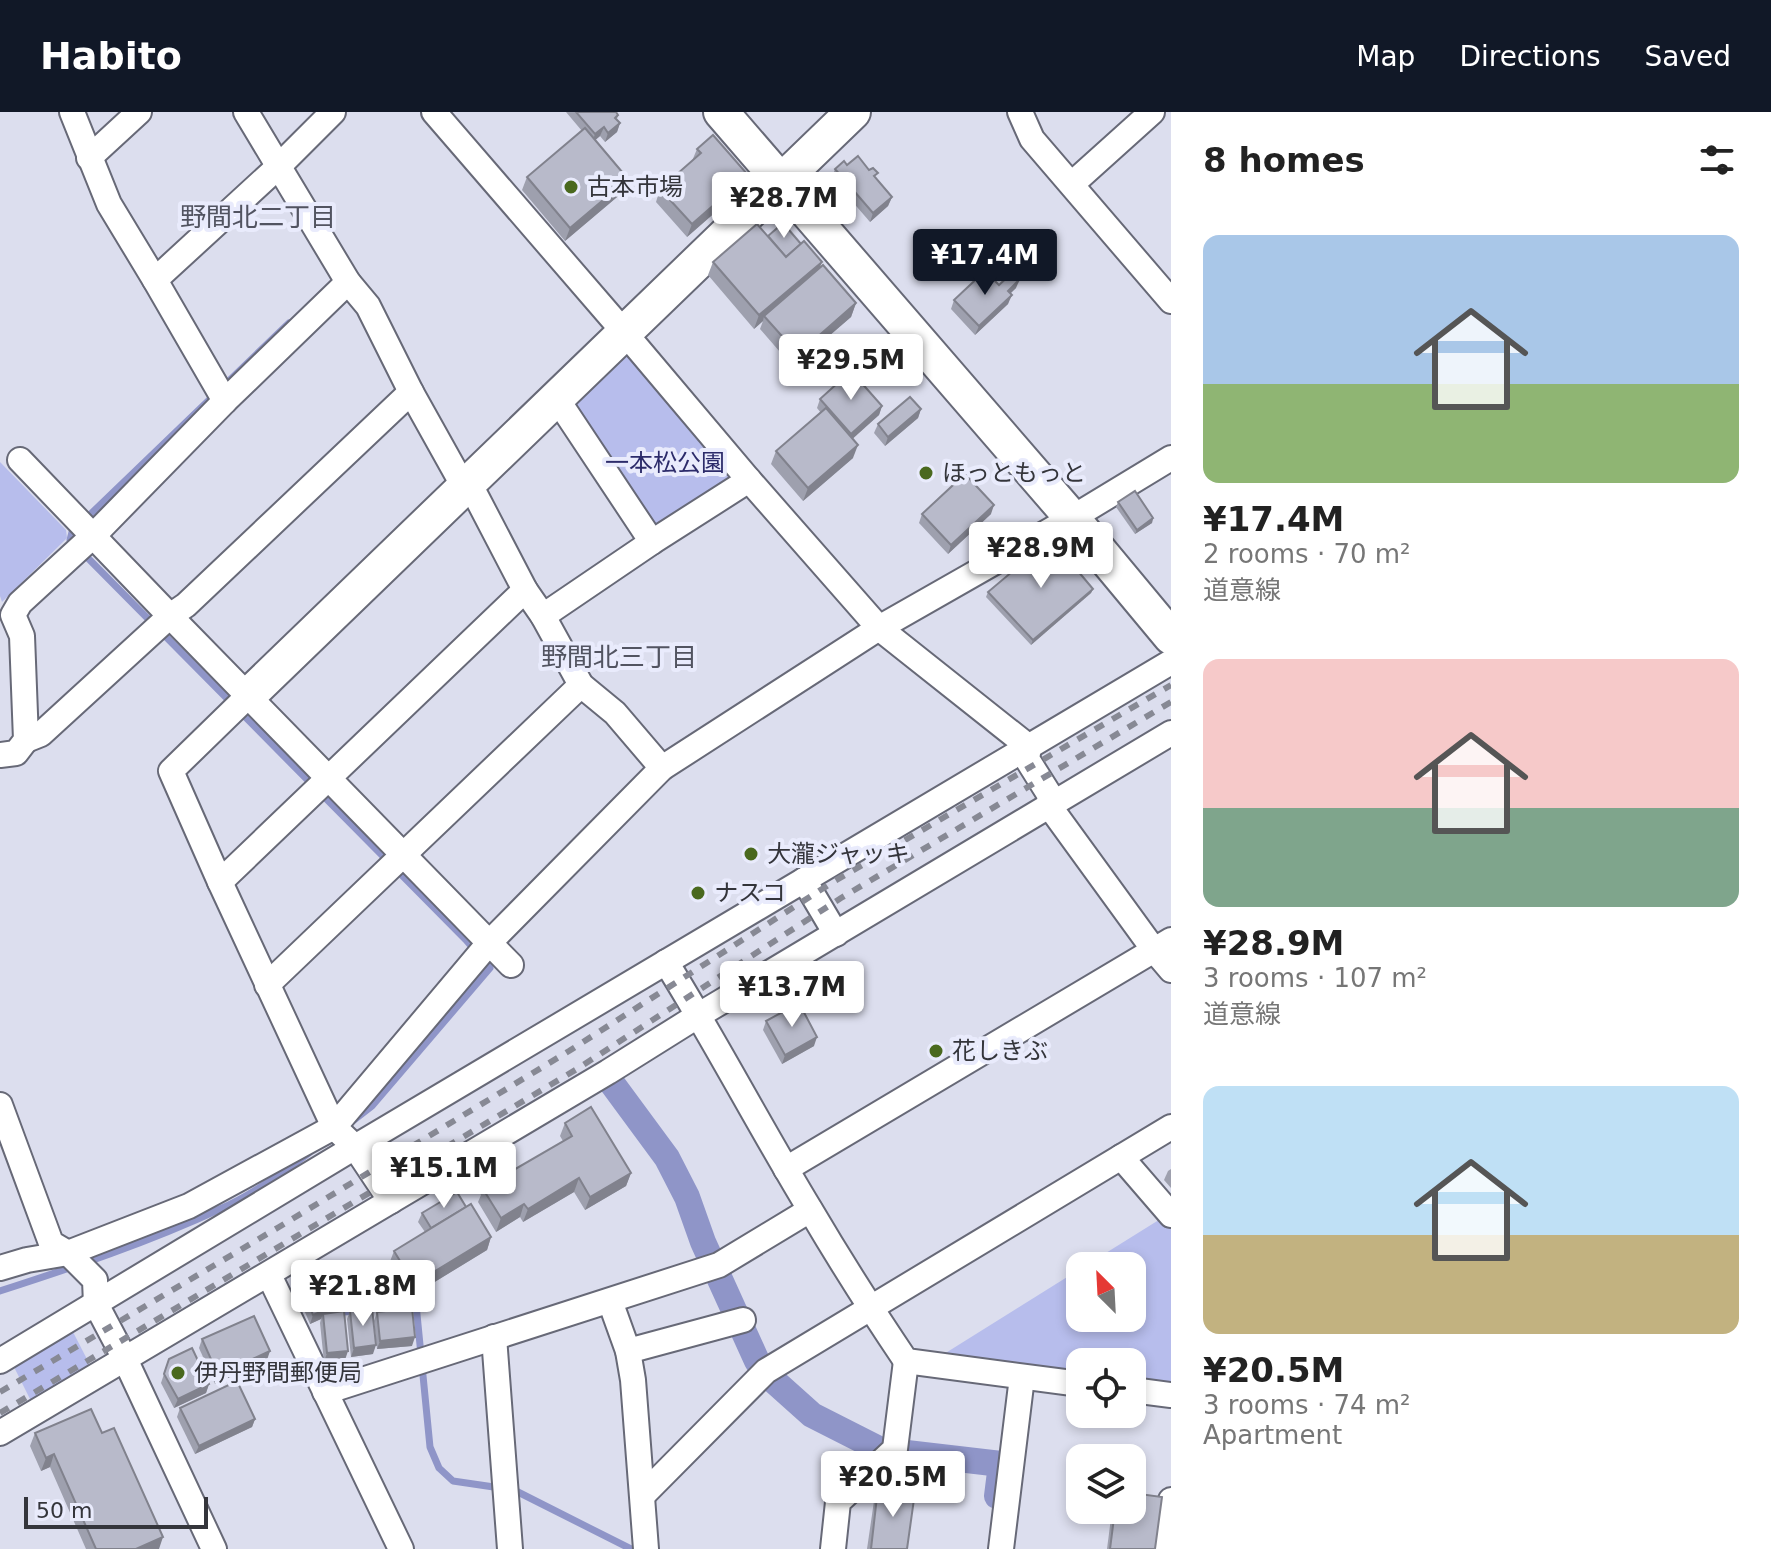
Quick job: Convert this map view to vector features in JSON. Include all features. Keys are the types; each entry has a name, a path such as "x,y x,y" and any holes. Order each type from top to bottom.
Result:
{"street":[{"path":"72,112 109,204 225,401"},
{"path":"89,158 139,112"},
{"path":"246,112 348,282 368,306 464,487 476,496 525,590 581,685 615,713 662,768"},
{"path":"155,280 333,112"},
{"path":"434,112 879,628 1029,747"},
{"path":"721,112 1171,637"},
{"path":"391,1201 355,1147 334,1127 171,771 853,112"},
{"path":"1020,112 1032,139 1171,301"},
{"path":"1072,184 1152,112"},
{"path":"1165,112 1171,116"},
{"path":"26,740 22,636 13,615 20,603 93,536 225,401 348,282"},
{"path":"0,755 16,753 26,740 41,734 197,594 411,392"},
{"path":"557,399 652,542"},
{"path":"0,1268 27,1260 77,1263 334,1127 489,943 662,768 879,628 1171,458"},
{"path":"20,460 511,965"},
{"path":"543,616 749,480"},
{"path":"220,882 525,590"},
{"path":"0,1361 1171,662"},
{"path":"267,985 581,685"},
{"path":"0,1433 269,1275 1171,733"},
{"path":"1029,747 1027,759 1049,794 1050,807 1162,945 1171,970"},
{"path":"804,880 836,934"},
{"path":"786,1169 1162,945"},
{"path":"666,962 810,1210 906,1361 895,1449 838,1502 833,1549"},
{"path":"1,1113 51,1243 95,1280 96,1304 214,1549"},
{"path":"643,1495 766,1371 1171,1127"},
{"path":"1121,1157 1171,1215"},
{"path":"325,1392 719,1265 810,1210"},
{"path":"269,1275 401,1549"},
{"path":"610,1301 628,1351 633,1380 646,1549"},
{"path":"628,1351 739,1321"},
{"path":"494,1337 510,1549"},
{"path":"906,1361 1066,1382"},
{"path":"1001,1549 1022,1377"},
{"path":"1146,1392 1171,1395"},
{"path":"1165,1549 1171,1500"}],"green space":[{"name":"一本松公園","path":"625,352 732,470 732,480 657,527 649,525 573,408 574,400"},
{"path":"0,462 66,530 67,538 2,602 0,596"},
{"path":"1162,1218 1171,1229 1171,1382 1146,1379 1146,1348 1066,1348 1066,1369 944,1354 1066,1278 1066,1332 1146,1332 1146,1252 1107,1252"},
{"path":"73,1332 90,1365 31,1401 14,1367"}],"building":[{"path":"576,112 616,112 618,115 615,118 620,123 608,133 604,127 595,134"},
{"path":"585,128 628,179 570,228 527,177"},
{"path":"713,135 748,175 692,224 660,189 701,153 697,149"},
{"path":"858,156 869,170 873,168 878,173 874,176 892,197 873,213 835,169 844,161 847,165"},
{"path":"783,223 801,244 786,257 768,236"},
{"path":"757,224 786,257 804,241 822,262 759,315 713,262"},
{"path":"823,265 856,303 798,354 764,316"},
{"path":"985,271 999,285 1013,272 1020,279 1008,291 1012,295 979,326 954,300"},
{"path":"851,371 882,406 851,434 820,399"},
{"path":"910,397 921,409 888,437 878,424"},
{"path":"826,408 858,445 808,488 776,451"},
{"path":"965,474 994,505 951,545 922,514"},
{"path":"1135,491 1153,518 1137,530 1118,502"},
{"path":"1051,539 1093,589 1033,640 988,592"},
{"path":"799,1003 817,1037 785,1055 766,1021"},
{"path":"591,1107 631,1173 590,1197 579,1178 528,1209 524,1204 501,1218 483,1189 488,1186 481,1173 498,1162 505,1175 572,1136 565,1123"},
{"path":"457,1192 466,1207 431,1228 422,1213"},
{"path":"471,1204 491,1237 414,1284 394,1251"},
{"path":"323,1271 337,1305 313,1315 299,1282"},
{"path":"372,1308 376,1345 354,1348 350,1311"},
{"path":"412,1308 415,1337 380,1341 377,1312"},
{"path":"344,1311 348,1351 327,1353 323,1314"},
{"path":"254,1316 270,1351 218,1375 202,1339"},
{"path":"192,1348 209,1384 178,1399 164,1374 169,1359"},
{"path":"237,1381 255,1419 199,1446 180,1408"},
{"path":"91,1409 102,1433 114,1428 163,1537 136,1549 96,1549 54,1454 46,1458 35,1433"},
{"path":"878,1488 915,1492 907,1549 871,1549"},
{"path":"1146,1495 1162,1497 1155,1549 1110,1549 1113,1524 1146,1524"}],"waterway":[{"path":"289,323 72,532 70,540 466,940 490,968 372,1106 354,1120"},
{"path":"611,1082 667,1158 687,1197 703,1242 757,1361 774,1381 812,1415 881,1450 1001,1464 997,1496"},
{"path":"0,1291 193,1221 254,1191 309,1153"},
{"path":"329,1271 344,1312 416,1304 430,1447 439,1468 453,1481 514,1490 631,1549"}],"railway":[{"path":"0,1392 569,1051 833,882 1171,685"},
{"path":"0,1413 577,1069 841,898 1171,702"}],"place":[{"name":"古本市場","path":"571,187"},
{"name":"ほっともっと","path":"926,473"},
{"name":"大瀧ジャッキ","path":"751,854"},
{"name":"ナスコ","path":"698,893"},
{"name":"花しきぶ","path":"936,1051"},
{"name":"伊丹野間郵便局","path":"178,1373"}],"district":[{"name":"野間北二丁目","path":"258,217"},
{"name":"野間北三丁目","path":"619,657"}]}
